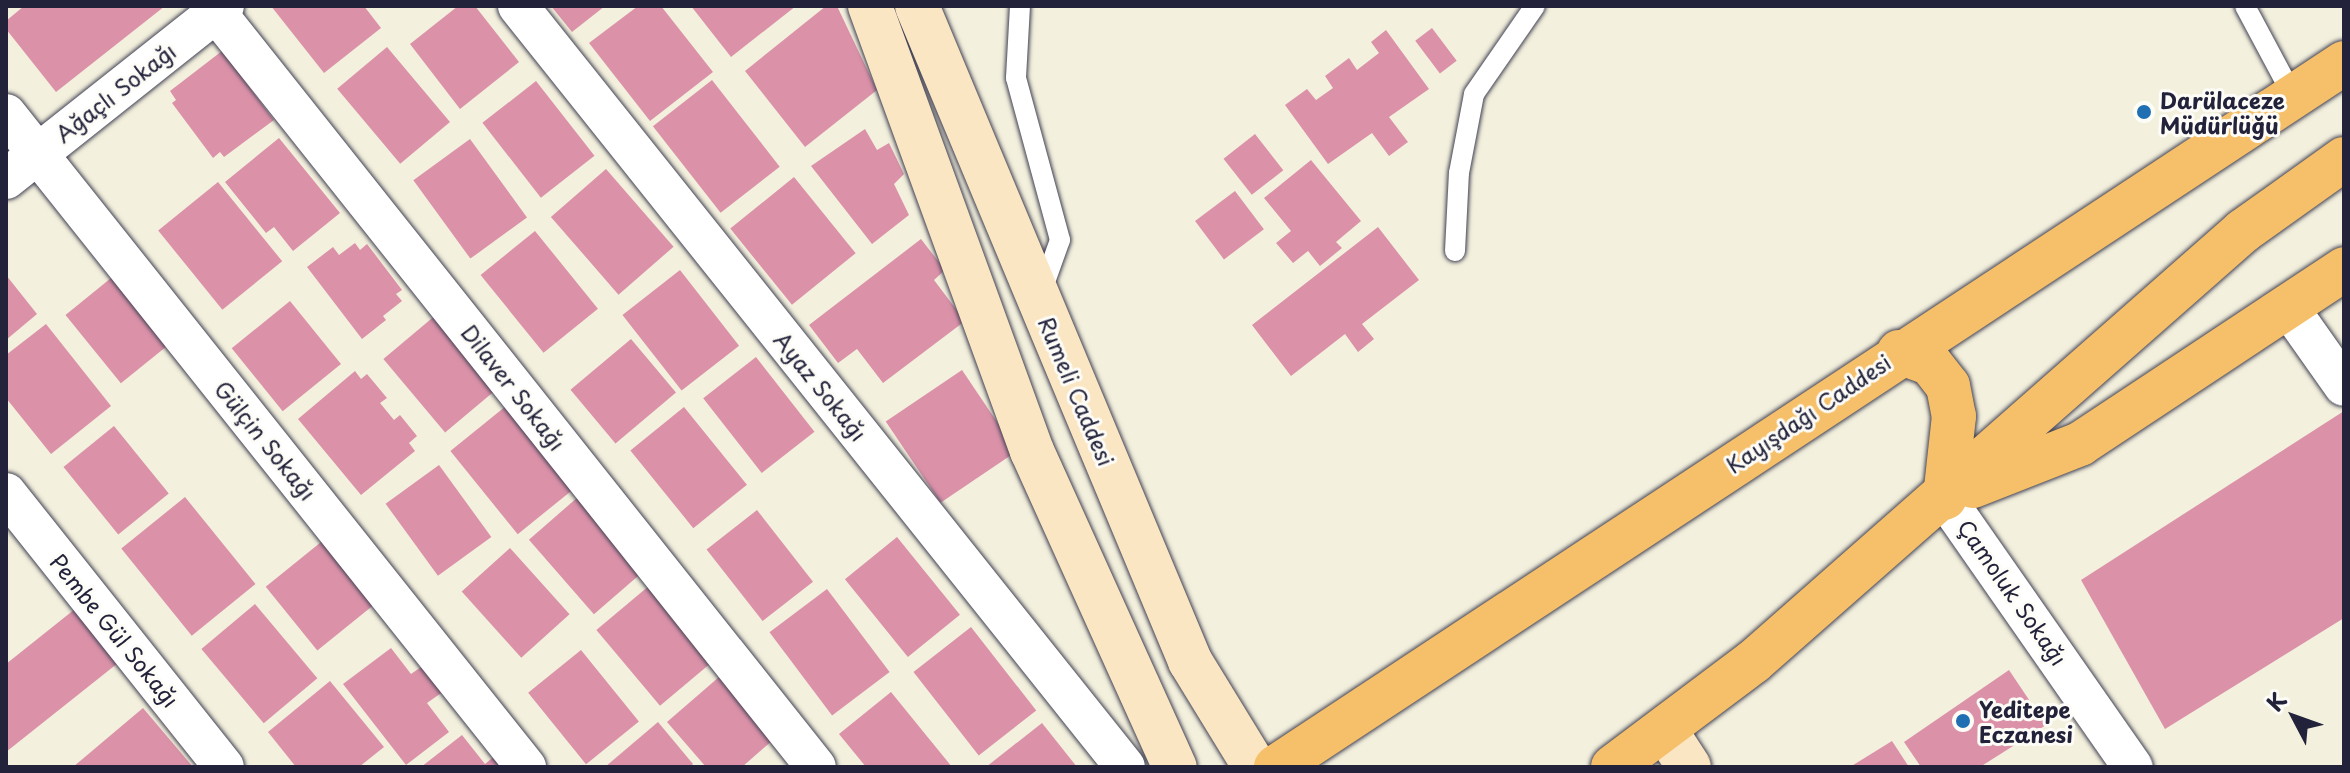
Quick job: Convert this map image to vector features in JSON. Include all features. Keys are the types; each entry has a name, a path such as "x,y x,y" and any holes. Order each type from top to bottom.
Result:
{"main road":[{"name":"Kayışdağı Caddesi","path":"1274,767 1899,352 2344,63"},
{"path":"1613,767 1753,662 1945,498 2243,231 2344,159"},
{"path":"1945,498 2080,444 2344,269"},
{"path":"1899,352 1930,363 1948,386 1954,416 1945,498"},
{"name":"Kayışdağı Caddesi","path":"1274,767 1303,767"}],"street":[{"name":"Ayaz Sokağı","path":"518,6 1125,767"},
{"path":"870,6 1032,451 1175,767"},
{"name":"Rumeli Caddesi","path":"917,6 1190,661 1255,767"},
{"name":"Ağaçlı Sokağı","path":"6,179 217,8"},
{"name":"Dilaver Sokağı","path":"217,8 816,767"},
{"name":"Gülçin Sokağı","path":"6,114 526,767"},
{"path":"2289,308 2344,386"},
{"name":"Pembe Gül Sokağı","path":"6,493 224,767"},
{"name":"Çamoluk Sokağı","path":"1945,498 2133,767"},
{"path":"1665,730 1689,767"}],"lane":[{"path":"1020,6 1016,78 1060,240 1038,301"},
{"path":"1455,251 1459,173 1474,94 1535,6"},
{"path":"2245,6 2293,96"}],"building":[{"path":"24,6 165,6 56,92 6,29 6,21"},
{"path":"271,6 364,6 381,28 324,73"},
{"path":"458,6 475,6 519,62 460,109 410,44"},
{"path":"551,6 605,6 572,32"},
{"path":"638,6 661,6 713,72 650,121 589,43"},
{"path":"691,6 796,6 731,57"},
{"path":"826,6 837,6 877,90 805,147 745,71"},
{"path":"1432,28 1457,61 1440,73 1415,41"},
{"path":"1386,30 1429,89 1389,117 1408,142 1389,156 1372,133 1328,164 1285,105 1307,89 1316,100 1333,88 1325,76 1349,58 1357,70 1379,53 1371,42"},
{"path":"387,47 450,122 400,164 337,89"},
{"path":"222,51 274,120 224,157 220,152 213,158 172,103 176,100 170,91"},
{"path":"712,80 780,167 721,213 653,126"},
{"path":"536,81 594,156 541,198 482,123"},
{"path":"865,129 877,150 889,143 904,174 894,184 909,215 872,244 811,166"},
{"path":"1255,134 1283,170 1252,195 1223,159"},
{"path":"279,138 340,213 293,251 274,227 266,233 225,182"},
{"path":"470,139 527,217 470,259 413,180"},
{"path":"1311,160 1361,221 1336,242 1342,248 1320,266 1308,251 1293,263 1276,243 1291,231 1264,198"},
{"path":"606,169 674,247 618,295 551,217"},
{"path":"794,177 856,253 792,305 730,229"},
{"path":"218,182 282,261 222,310 158,230"},
{"path":"1235,191 1264,229 1224,259 1195,221"},
{"path":"1378,227 1419,280 1362,324 1374,339 1358,352 1345,334 1291,376 1252,325"},
{"path":"535,231 598,309 544,353 481,275"},
{"path":"921,239 945,270 934,280 965,321 883,383 857,349 838,363 809,325"},
{"path":"355,243 360,250 367,244 402,290 396,294 402,301 383,316 386,320 362,339 307,267 333,247 339,255"},
{"path":"680,270 739,346 682,391 622,315"},
{"path":"116,274 171,342 121,383 65,315"},
{"path":"6,275 37,314 6,340"},
{"path":"290,301 341,364 283,411 232,348"},
{"path":"437,314 499,388 445,433 383,359"},
{"path":"46,324 111,406 51,454 6,398 6,355"},
{"path":"631,339 676,393 615,443 570,390"},
{"path":"756,357 814,432 762,473 703,398"},
{"path":"962,370 1017,451 941,503 886,421"},
{"path":"355,371 361,379 367,374 387,398 380,403 394,420 400,415 417,436 409,443 415,451 361,495 298,419"},
{"path":"511,402 578,485 518,534 450,451"},
{"path":"684,407 747,485 693,528 630,450"},
{"path":"2344,411 2344,618 2165,729 2081,580"},
{"path":"114,426 169,494 118,535 63,467"},
{"path":"439,465 491,537 438,576 386,504"},
{"path":"185,497 255,584 192,636 121,549"},
{"path":"578,497 643,572 594,614 529,540"},
{"path":"757,510 813,582 763,621 707,549"},
{"path":"331,534 383,598 317,651 266,587"},
{"path":"897,537 960,615 908,657 845,579"},
{"path":"510,548 570,614 521,658 462,591"},
{"path":"650,585 714,661 660,706 596,630"},
{"path":"827,589 890,672 832,715 769,632"},
{"path":"255,604 317,678 264,723 201,649"},
{"path":"75,609 118,663 6,752 6,664"},
{"path":"971,627 1036,711 979,755 913,672"},
{"path":"391,648 411,674 424,665 444,691 427,703 449,732 406,765 343,684"},
{"path":"581,650 639,721 586,764 528,693"},
{"path":"2009,670 2046,725 1980,767 1921,767 1904,742"},
{"path":"719,677 773,740 742,767 706,767 667,722"},
{"path":"330,681 384,747 359,767 296,767 268,732"},
{"path":"891,692 952,767 866,767 839,734"},
{"path":"143,708 193,767 73,767"},
{"path":"658,722 693,764 690,767 605,767"},
{"path":"1042,723 1077,767 986,767"},
{"path":"462,735 485,764 496,755 505,767 421,767"},
{"path":"1892,741 1909,767 1850,767"}],"place":[{"name":"Darülaceze Müdürlüğü","path":"2144,112"},
{"name":"Yeditepe Eczanesi","path":"1963,721"}]}
